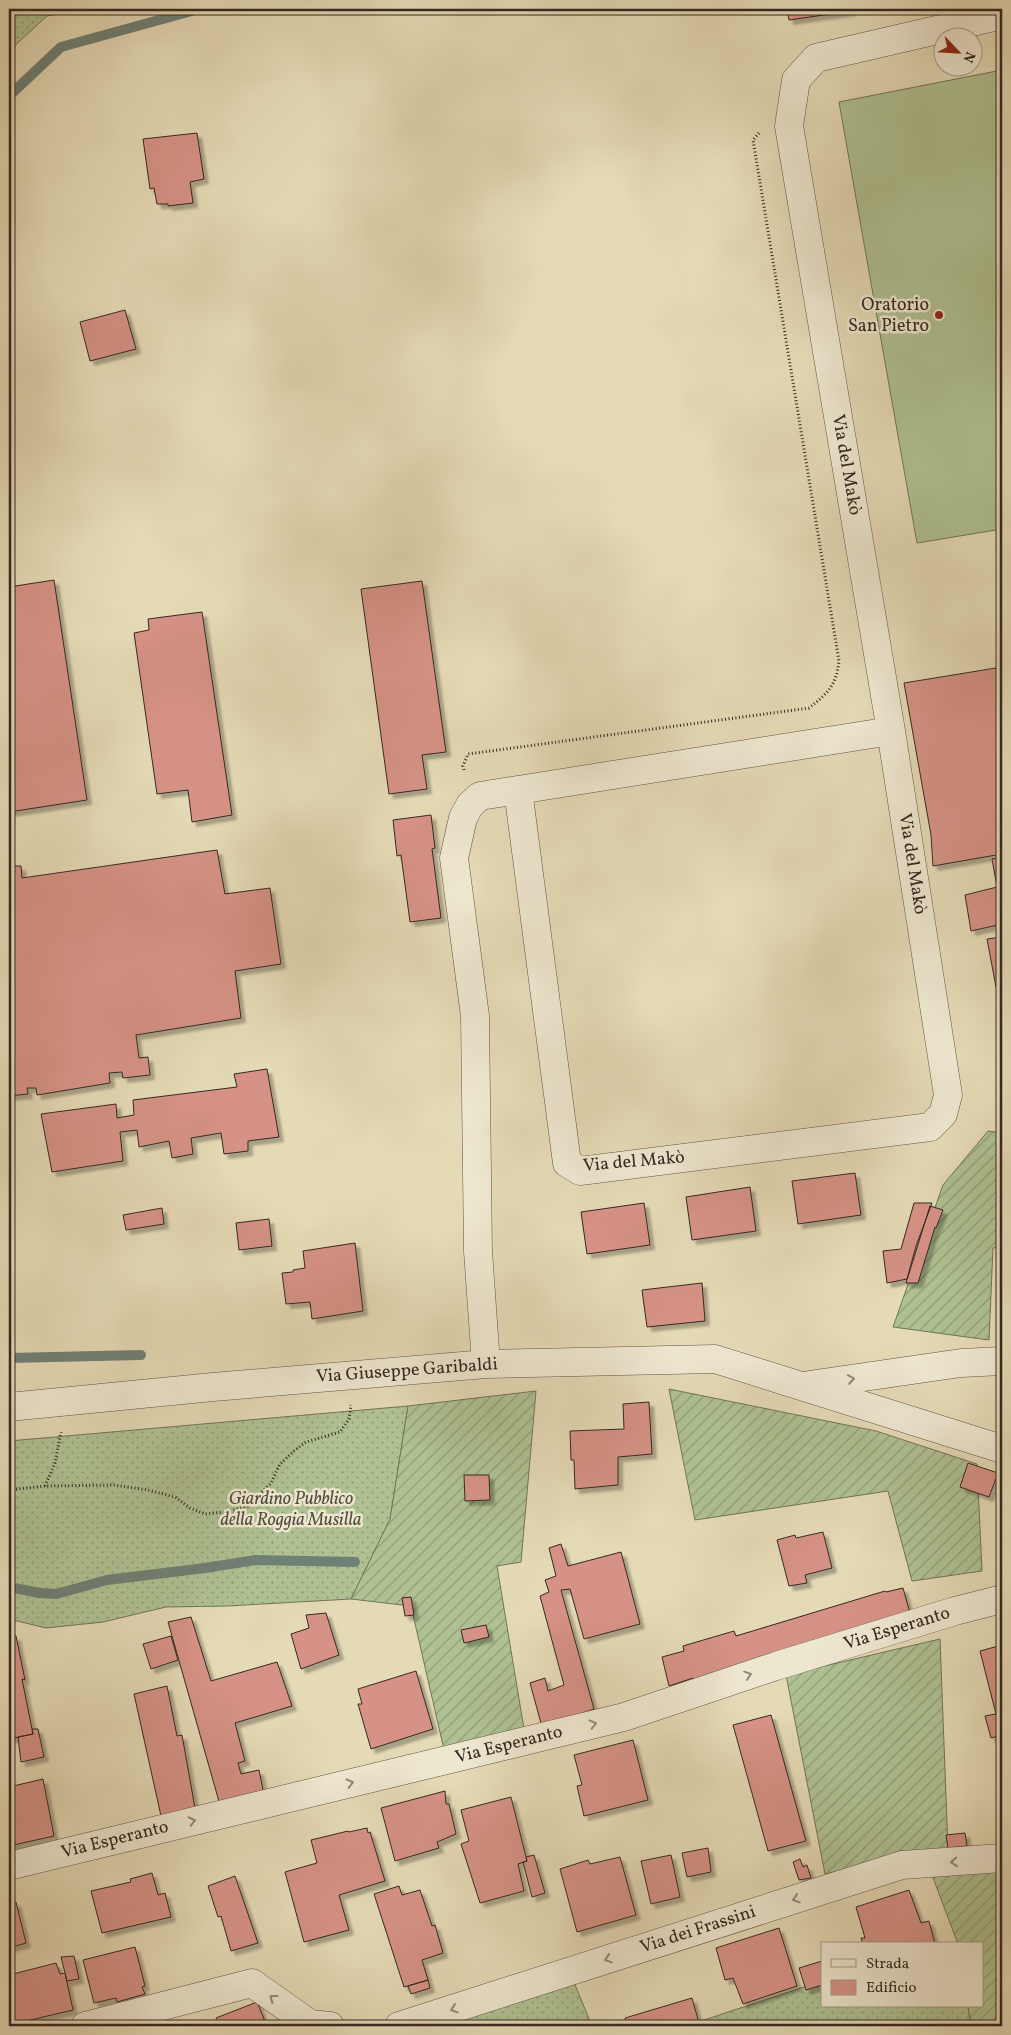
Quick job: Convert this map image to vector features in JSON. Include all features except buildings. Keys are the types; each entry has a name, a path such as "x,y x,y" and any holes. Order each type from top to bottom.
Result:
{"street":[{"name":"Via del Makò","path":"518,790 568,1162 580,1171 930,1128 943,1114 948,1095 891,731 789,126 796,80 816,58 1002,16"},
{"path":"486,1364 478,1251 475,1016 454,858 463,818 470,805 480,796 891,731"},
{"name":"Via Giuseppe Garibaldi","path":"9,1407 486,1364 715,1359 1002,1449"},
{"name":"Via Giuseppe Garibaldi","path":"803,1386 961,1363 1002,1361"},
{"name":"Via Esperanto","path":"9,1866 624,1717 795,1660 955,1611 1002,1599"},
{"name":"Via dei Frassini","path":"399,2026 902,1865 1002,1858"},
{"path":"85,2026 252,1983 310,2024 330,2026"}],"path":[{"path":"470,805 464,766 468,754 809,708 827,694 838,677 840,661 753,140 762,131 789,126"},
{"path":"9,1490 45,1486 114,1485 148,1490 175,1497 190,1508 205,1514 247,1507 271,1483 280,1464 294,1451 306,1442 340,1432 349,1419 355,1375"},
{"path":"45,1486 55,1463 61,1436 62,1402"}],"green space":[{"path":"9,9 80,9 47,16 9,51"},
{"name":"Oratorio San Pietro","path":"1002,70 1002,529 917,543 839,102 961,78 984,78 984,74"},
{"path":"988,1131 1002,1133 1002,1247 993,1248 989,1340 893,1327 943,1185"},
{"path":"669,1389 876,1431 977,1464 982,1571 912,1581 888,1491 695,1520"},
{"path":"536,1391 521,1562 497,1566 524,1729 445,1754 411,1606 351,1599 390,1519 408,1406"},
{"name":"Giardino Pubblico della Roggia Musilla","path":"408,1406 390,1520 351,1599 228,1606 166,1607 103,1622 46,1628 9,1619 9,1441"},
{"path":"940,1639 948,1849 825,1874 786,1675"},
{"path":"1002,1865 1002,2026 971,2026 968,2008 984,2008 984,1942 957,1942 932,1875"},
{"path":"571,1975 592,2026 442,2026"},
{"path":"821,1981 821,2008 968,2008 971,2026 686,2026"}],"waterway":[{"path":"9,96 61,47 199,9"},
{"path":"9,1358 141,1355"},
{"path":"9,1587 56,1594 107,1580 256,1560 355,1562"}],"place":[{"name":"Oratorio San Pietro","path":"939,315"}]}
